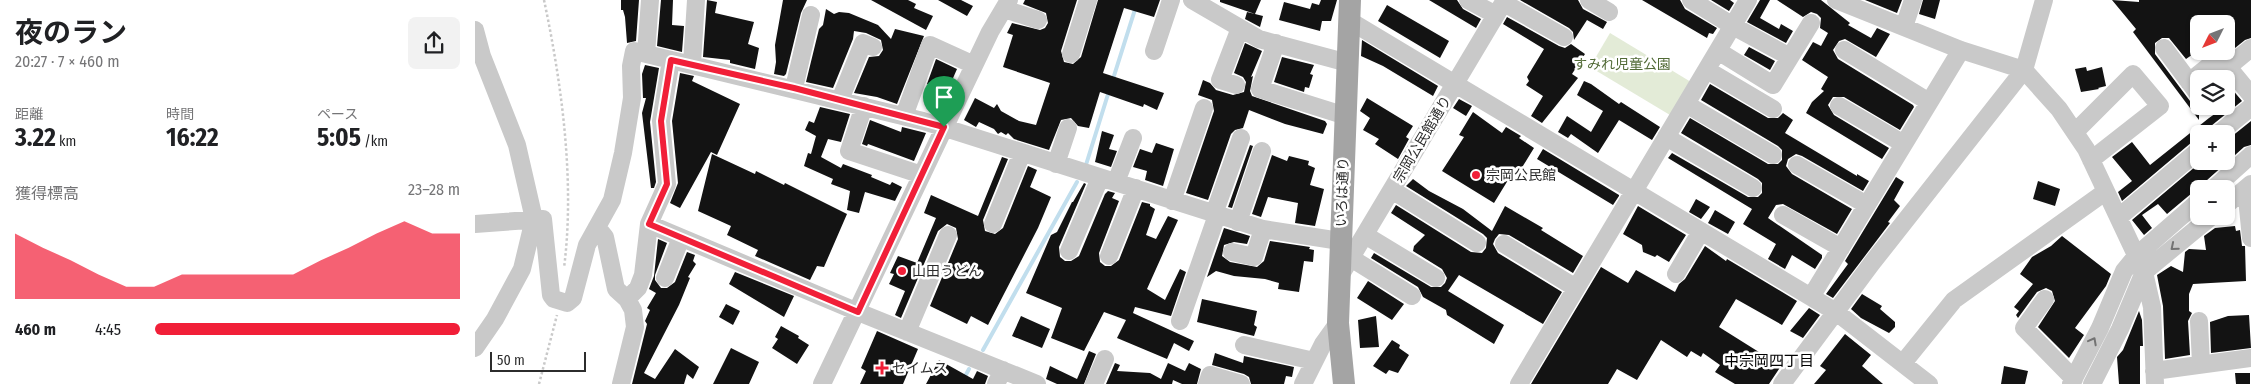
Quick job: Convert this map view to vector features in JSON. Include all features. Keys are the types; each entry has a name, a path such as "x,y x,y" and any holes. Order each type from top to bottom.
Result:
{"main road":[{"name":"いろは通り","path":"1344,384 1338,323 1339,278 1345,250 1346,116 1350,10"}],"street":[{"path":"475,224 543,219 551,295 553,299 567,303 573,298 587,245 612,200 623,153 632,98 631,66 640,52 650,0"},
{"path":"692,64 695,0"},
{"path":"1071,54 1088,0"},
{"path":"1154,51 1171,0"},
{"path":"1192,0 1259,39 1348,64"},
{"path":"1468,0 1502,6 1564,37"},
{"path":"1589,0 1609,12"},
{"path":"1691,0 1733,26 1790,57"},
{"path":"1836,0 1961,50 2024,70 2059,109 2091,160 2141,264 2152,307 2155,377 2201,364 2251,358"},
{"path":"1904,28 1913,0"},
{"path":"1782,384 1835,312 2024,70 2044,0"},
{"path":"1519,384 1733,26 1744,2"},
{"path":"821,384 858,312 1003,3 1038,20"},
{"name":"宗岡公民館通り","path":"1345,250 1365,235 1502,6"},
{"path":"1350,10 1455,84 1835,312 1929,384"},
{"path":"794,88 811,15"},
{"path":"1718,51 1773,85 1811,23"},
{"path":"1236,85 1220,80 1240,28"},
{"path":"475,30 481,56 517,145 534,219 523,269 495,319 475,348"},
{"path":"840,100 863,43 873,47"},
{"path":"1276,43 1260,89 1346,116"},
{"path":"904,116 931,44 974,65"},
{"path":"2164,48 2190,83"},
{"path":"2235,54 2251,48"},
{"path":"1844,50 1929,102"},
{"path":"1811,297 1961,50"},
{"path":"640,52 794,88 944,127 1237,222 1345,250 1412,296"},
{"path":"627,299 638,288 643,274 649,224 667,184 661,121 671,60"},
{"path":"2211,70 2220,60"},
{"path":"2222,60 2251,95"},
{"path":"1707,70 1773,109"},
{"path":"2075,132 2133,74 2160,106 2091,160"},
{"path":"1686,104 1773,155"},
{"path":"864,106 849,151 922,175"},
{"path":"1839,106 1904,144"},
{"path":"2230,125 2251,107"},
{"path":"1173,201 1205,108"},
{"path":"1056,164 1067,128"},
{"path":"1069,252 1133,138"},
{"path":"1180,321 1241,138"},
{"path":"1666,138 1753,188"},
{"path":"1237,222 1262,151"},
{"path":"993,224 1022,153"},
{"path":"2223,180 2251,155"},
{"path":"2119,217 2190,158"},
{"path":"1797,165 1867,205"},
{"path":"1109,256 1135,188"},
{"path":"1391,190 1477,243"},
{"path":"1903,363 1954,300 2105,192"},
{"path":"2235,199 2249,192 2251,238"},
{"path":"2092,384 2141,264 2190,211"},
{"path":"1783,216 1841,248"},
{"path":"649,224 907,332 999,377 1037,384"},
{"path":"2045,299 2024,328 2072,381 2100,328 2124,271 2141,264 2199,225"},
{"path":"597,227 605,237 616,289 627,299 633,310 635,327 621,384"},
{"path":"1232,252 1254,257 1263,229"},
{"path":"1676,274 1701,231"},
{"path":"907,332 947,235"},
{"path":"1365,235 1436,278"},
{"path":"665,278 681,238"},
{"path":"1504,244 1576,288"},
{"path":"2199,321 2201,364"},
{"path":"1303,384 1323,344 1338,323"},
{"path":"1244,345 1314,361"},
{"path":"1094,384 1105,359"},
{"path":"1207,384 1210,375 1241,384"}],"path":[{"path":"544,0 552,38 567,166 568,218 563,272"},
{"path":"539,384 559,301"}],"green space":[{"name":"すみれ児童公園","path":"1610,33 1691,82 1670,115 1590,67"}],"building":[{"path":"621,0 639,0 636,41 627,43 625,17 623,10 621,10"},
{"path":"661,0 673,0 672,25 684,26 682,52 657,46"},
{"path":"707,0 717,2 715,13 754,22 748,44 759,48 755,69 730,63 730,60 703,57"},
{"path":"783,0 807,0 801,13 784,76 774,74 776,62 775,45"},
{"path":"871,0 908,0 916,4 914,8 933,16 926,30"},
{"path":"938,0 961,0 973,6 967,16"},
{"path":"1025,0 1077,0 1061,51 1064,62 1073,64 1081,57 1098,0 1160,0 1154,17 1124,8 1103,73 1164,93 1157,110 1144,104 1143,107 1100,92 1089,128 1078,126 1071,118 1061,120 1049,150 1014,139 1008,133 1006,135 1001,132 998,134 994,129 979,122 976,127 964,120 975,98 994,108 997,104 1001,111 1019,121 1036,125 1050,83 1003,67 1013,35 1007,33 1012,23 1040,30 1045,28 1048,23 1046,13 1023,4"},
{"path":"1220,0 1261,0 1255,14 1220,2"},
{"path":"1321,0 1337,0 1331,21 1322,21 1320,31 1279,20 1284,2 1310,9 1312,3 1319,5"},
{"path":"1429,0 1457,0 1463,9 1481,19 1476,28"},
{"path":"1520,0 1578,0 1583,9 1607,22 1603,29 1587,20 1574,40 1573,32 1569,28"},
{"path":"1642,0 1680,0 1685,9 1717,28 1713,34 1709,33 1707,38"},
{"path":"1711,0 1730,0 1734,3 1729,11"},
{"path":"1760,0 1770,0 1760,18 1779,29 1781,24 1793,31 1786,43 1747,22"},
{"path":"1777,0 1821,0 1850,23 1848,25 1871,38 1877,28 1890,34 1876,57 1845,39 1839,41 1833,50 1838,59 1913,105 1914,107 1900,130 1844,97 1833,97 1828,105 1834,115 1889,148 1882,159 1806,113 1812,102 1824,91 1821,89 1828,77 1802,60 1813,42 1821,46 1828,33 1820,28 1821,18 1817,14 1811,12 1803,17"},
{"path":"1865,0 1902,0 1897,13"},
{"path":"1923,0 1940,0 1935,19 1919,14"},
{"path":"2112,0 2139,2 2139,0 2251,0 2251,38 2235,48 2235,15 2190,15 2190,56 2186,59 2169,38 2162,38 2155,43 2155,54 2190,101 2190,108 2133,32 2136,29"},
{"path":"1387,5 1449,41 1440,58 1378,21"},
{"path":"826,9 834,14 839,12 849,13 878,25 891,39 895,29 924,36 897,104 877,97 854,93 869,57 879,56 883,50 881,40 866,33 854,31 853,39 833,88 806,82"},
{"path":"1247,12 1263,16 1260,27 1245,19"},
{"path":"1507,17 1559,46 1565,48 1571,44 1585,54 1572,74 1578,78 1542,123 1531,116 1543,96 1526,85 1529,81 1527,77 1544,49 1503,24"},
{"path":"1362,40 1438,86 1433,96 1383,66 1361,56"},
{"path":"1245,43 1262,51 1251,77 1253,76 1250,91 1252,96 1325,121 1327,124 1323,134 1285,124 1249,110 1243,128 1235,130 1231,134 1208,200 1186,193 1214,111 1212,100 1198,95 1203,80 1210,83 1216,90 1233,95 1244,92 1246,82 1243,77 1234,73"},
{"path":"1749,47 1775,61 1770,70 1744,55"},
{"path":"1282,57 1314,65 1310,74 1313,75 1309,88 1305,87 1304,92 1274,82"},
{"path":"936,59 957,69 950,85 939,80 936,86 927,84"},
{"path":"645,65 659,68 650,122 656,182 654,188 651,188 642,113 646,98 643,98 642,74"},
{"path":"2086,67 2087,71 2102,67 2106,86 2081,92 2075,69"},
{"path":"680,73 694,76 692,81 740,104 717,155 711,152 680,208 670,203 678,183 672,121"},
{"path":"1584,81 1619,104 1621,102 1660,127 1652,140 1619,120 1598,153 1571,134 1568,138 1558,132 1567,116 1591,132 1603,111 1577,95"},
{"path":"1710,84 1768,118 1778,118 1783,113 1793,120 1785,133 1857,176 1857,174 1869,181 1863,191 1802,156 1796,154 1788,159 1786,166 1792,174 1852,209 1837,234 1783,204 1776,205 1768,218 1822,255 1815,269 1792,255 1785,269 1768,259 1776,244 1743,224 1752,209 1668,158 1672,153 1748,197 1758,197 1762,193 1762,183 1758,179 1681,133 1690,118 1768,164 1778,164 1782,160 1782,150 1778,146 1701,100"},
{"path":"2235,93 2242,101 2235,107"},
{"path":"1367,98 1413,126 1406,137 1409,139 1398,159 1375,144 1379,139 1363,130 1370,118 1360,111"},
{"path":"1459,99 1472,106 1466,116 1453,108"},
{"path":"820,107 850,114 841,142 828,139 821,157 841,168 843,164 872,175 871,177 890,185 892,182 902,187 895,201 865,192 859,213 847,210 850,191 831,184 833,179 804,166 808,153 811,154 816,136 805,130 809,121 814,123"},
{"path":"1473,112 1502,133 1506,127 1521,136 1519,138 1534,148 1521,169 1516,167 1494,203 1442,171 1464,137 1459,135"},
{"path":"2213,115 2225,115 2212,125 2200,125"},
{"path":"870,120 901,132 902,127 926,133 914,161 868,144 867,146 862,144"},
{"path":"2251,121 2251,145 2244,147 2235,155 2235,134"},
{"path":"1102,131 1114,135 1109,149 1117,151 1111,167 1095,162"},
{"path":"2190,133 2190,144 2122,201 2118,192 2132,181 2112,157 2132,142 2150,165"},
{"path":"1156,143 1174,149 1163,186 1145,180 1147,171 1133,167 1140,149 1152,153"},
{"path":"1250,145 1253,146 1232,208 1228,207"},
{"path":"1543,149 1619,195 1613,205 1537,159"},
{"path":"712,154 755,174 756,171 784,185 785,183 847,214 824,267 817,266 810,280 755,256 758,250 727,235 731,226 698,211"},
{"path":"1272,155 1287,161 1289,156 1309,161 1308,165 1315,168 1310,185 1324,189 1315,226 1295,223 1298,203 1268,197 1261,217 1252,214"},
{"path":"1002,157 1008,159 983,220 985,231 995,234 1003,228 1028,166 1037,170 1030,187 1051,197 1038,228 988,325 971,316 967,324 930,306 958,239 956,228 947,224 938,231 901,318 895,315 905,291 889,284 894,274 890,273 898,256 917,263 936,218 924,213 931,195 978,216"},
{"path":"2191,170 2218,170 2207,180 2190,180 2190,195 2167,214 2158,204 2142,215 2152,228 2144,235 2132,220"},
{"path":"1896,177 1904,182 1894,200 1900,206 1888,222 1890,223 1833,298 1826,294 1848,264 1845,261"},
{"path":"1413,179 1429,191 1463,209 1492,231 1505,206 1543,228 1541,230 1583,256 1573,273 1509,235 1499,234 1495,239 1493,244 1498,253 1562,292 1543,324 1459,275 1448,291 1504,325 1494,344 1447,315 1446,310 1423,297 1418,287 1371,258 1374,253 1431,287 1441,287 1445,283 1447,278 1442,269 1413,251 1414,246 1425,235 1391,213 1396,205 1471,252 1482,253 1486,248 1487,238 1483,234 1406,186"},
{"path":"2038,181 2060,189 2055,206 2033,199"},
{"path":"1084,183 1086,184 1059,247 1060,257 1065,261 1071,261 1079,256 1105,194 1108,191 1115,193 1112,198 1119,201 1099,253 1100,262 1105,266 1111,266 1119,260 1142,202 1150,204 1155,209 1146,235 1156,239 1168,216 1178,220 1147,289 1165,300 1180,269 1186,272 1171,316 1135,307 1133,313 1194,341 1189,351 1174,343 1167,359 1117,338 1126,320 1104,312 1084,351 1051,338 1062,308 1026,293 1051,235 1057,232"},
{"path":"1696,199 1710,207 1701,219 1689,212"},
{"path":"1638,206 1686,235 1669,262 1657,255 1655,257 1643,252 1642,245 1623,234"},
{"path":"1715,210 1735,222 1728,234 1708,223"},
{"path":"2235,226 2236,231 2240,230 2242,246 2245,246 2246,281 2193,284 2189,294 2189,311 2192,313 2188,321 2190,355 2165,359 2163,306 2157,275 2171,266 2183,272 2185,252 2189,249 2206,250 2204,236 2215,228"},
{"path":"1224,228 1250,236 1247,244 1234,242 1224,245 1222,256 1230,262 1257,267 1264,261 1270,241 1310,247 1309,249 1314,250 1313,262 1304,261 1299,292 1278,289 1279,283 1265,279 1234,276 1216,271 1207,277"},
{"path":"2062,236 2111,274 2106,286 2075,328 2084,335 2069,358 2038,327 2055,301 2052,291 2046,288 2037,292 2018,318 2016,315 2019,311 2014,307 2033,284 2020,274 2032,257 2051,246"},
{"path":"658,239 667,243 655,275 655,280 661,288 667,288 675,282 687,252 695,255 693,261 696,264 688,277 690,278 679,305 644,373 655,379 675,349 699,367 693,379 687,374 684,384 632,384 647,324 645,321 650,310 647,308 656,293 649,289 654,276"},
{"path":"1705,246 1726,261 1727,259 1797,301 1782,325 1736,299 1719,327 1781,366 1769,384 1735,384 1715,372 1720,365 1703,353 1701,357 1691,351 1687,357 1661,340 1637,380 1617,369 1608,384 1531,384 1601,267 1628,283 1636,270 1675,292"},
{"path":"735,272 794,296 784,317 729,284"},
{"path":"1368,281 1404,304 1392,320 1357,298"},
{"path":"1862,294 1882,306 1880,309 1895,322 1895,327 1889,333 1861,318 1851,309"},
{"path":"1202,299 1257,311 1254,325 1257,327 1254,336 1197,322"},
{"path":"726,304 740,311 733,325 719,317"},
{"path":"1809,308 1820,315 1803,338 1790,331"},
{"path":"2139,311 2142,320 2143,346 2140,346 2140,384 2119,384 2117,357 2123,350"},
{"path":"2249,315 2251,348 2211,353 2210,322 2228,316"},
{"path":"1021,316 1050,329 1042,348 1012,336"},
{"path":"1376,316 1379,347 1360,348 1358,320"},
{"path":"781,326 799,336 798,338 809,345 797,364 772,348 778,339 775,337"},
{"path":"877,331 918,349 903,384 860,384 866,371 861,368"},
{"path":"1845,334 1871,355 1862,366 1883,384 1814,384 1826,370 1820,366"},
{"path":"1392,340 1400,345 1399,348 1409,355 1398,373 1389,370 1386,374 1373,366"},
{"path":"731,348 759,362 749,384 713,384"},
{"path":"1089,351 1096,354 1084,384 1057,384 1046,379 1050,366 1077,379"},
{"path":"1215,353 1243,363 1244,356 1294,367 1292,377 1286,376 1284,384 1251,384 1249,377 1244,374 1212,365"},
{"path":"939,360 973,379 977,371 988,376 985,384 926,384"},
{"path":"1115,363 1120,365 1117,371 1150,373 1161,379 1168,363 1185,371 1189,363 1201,369 1197,384 1182,384 1173,380 1172,384 1106,384"},
{"path":"2004,366 2028,371 2025,384 2001,384"},
{"path":"2235,373 2250,373 2250,384 2236,384"}],"waterway":[{"path":"1113,79 1138,0"},
{"path":"1085,168 1109,91"},
{"path":"983,350 1077,182"},
{"path":"961,384 969,369"}],"place":[{"name":"宗岡公民館","path":"1476,175"},
{"name":"山田うどん","path":"902,271"},
{"name":"セイムス","path":"882,368"}],"district":[{"name":"中宗岡四丁目","path":"1769,361"}],"route":[{"path":"671,60 794,88 944,127 858,312 649,224 667,184 661,121 671,60"}]}
